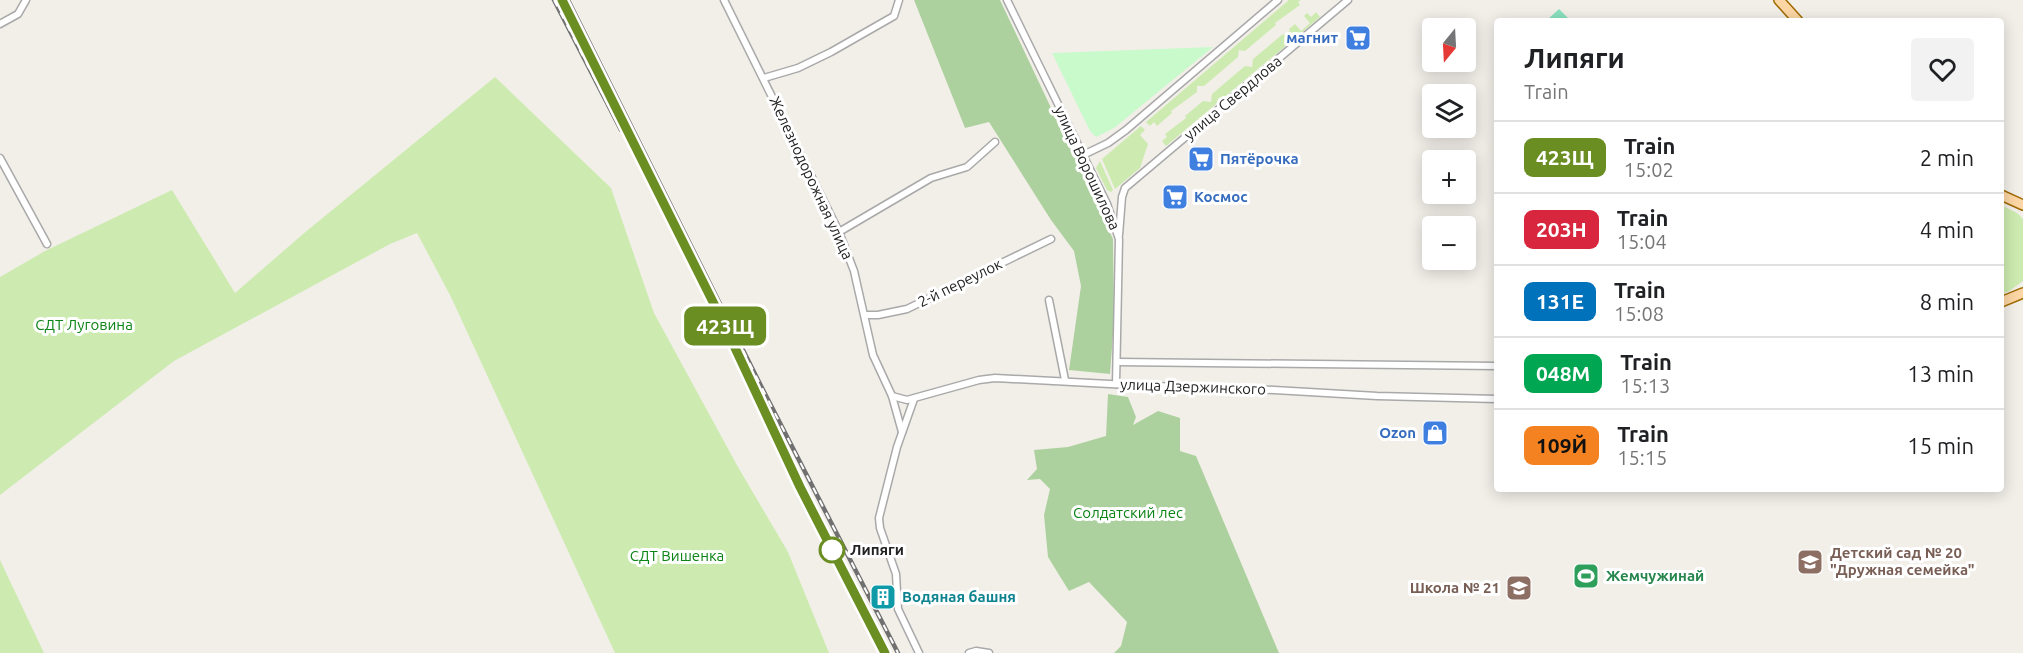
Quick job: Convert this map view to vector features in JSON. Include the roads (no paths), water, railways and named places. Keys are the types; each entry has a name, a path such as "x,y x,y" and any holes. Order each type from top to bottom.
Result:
{"main road":[{"path":"1779,0 1795,18"},
{"path":"2004,196 2023,205"},
{"path":"2004,301 2023,293"},
{"path":"2004,302 2023,304"}],"street":[{"path":"0,24 18,14 26,0"},
{"name":"Железнодорожная улица","path":"724,0 839,232 854,271 873,355 892,396 902,432"},
{"path":"764,78 798,68 885,21 894,15 899,0"},
{"name":"улица Ворошилова","path":"1007,0 1107,204 1119,239 1116,384"},
{"path":"1083,155 1108,143 1126,130 1278,0"},
{"name":"улица Свердлова","path":"1119,239 1122,197 1125,188 1348,0"},
{"path":"839,232 931,178 967,167 995,142"},
{"path":"0,158 47,244"},
{"name":"2-й переулок","path":"865,315 878,315 907,309 1051,239"},
{"path":"1049,300 1065,380"},
{"name":"улица Дзержинского","path":"1117,362 1494,366"},
{"name":"улица Дзержинского","path":"892,396 902,400 914,399 987,379 1065,380 1377,396 1494,399"},
{"path":"914,399 902,432 879,518 880,528 896,574 898,609 919,653"},
{"path":"969,653 976,651 989,653"}],"railway":[{"path":"554,0 621,130"},
{"path":"568,0 761,386 898,653"},
{"path":"765,412 800,487 885,653"}],"train":[{"name":"423Щ","path":"562,0 722,320 800,487 885,653"}],"place":[{"name":"магнит","path":"1358,38"},
{"name":"Пятёрочка","path":"1201,159"},
{"name":"Космос","path":"1175,197"},
{"name":"Ozon","path":"1435,433"},
{"name":"Липяги","path":"832,550"},
{"name":"Детский сад № 20 \"Дружная семейка\"","path":"1810,562"},
{"name":"Жемчужинай","path":"1586,576"},
{"name":"Школа № 21","path":"1519,588"},
{"name":"Водяная башня","path":"883,597"}],"park label":[{"name":"СДТ Луговина","path":"84,325"},
{"name":"Солдатский лес","path":"1128,513"},
{"name":"СДТ Вишенка","path":"677,556"}]}
